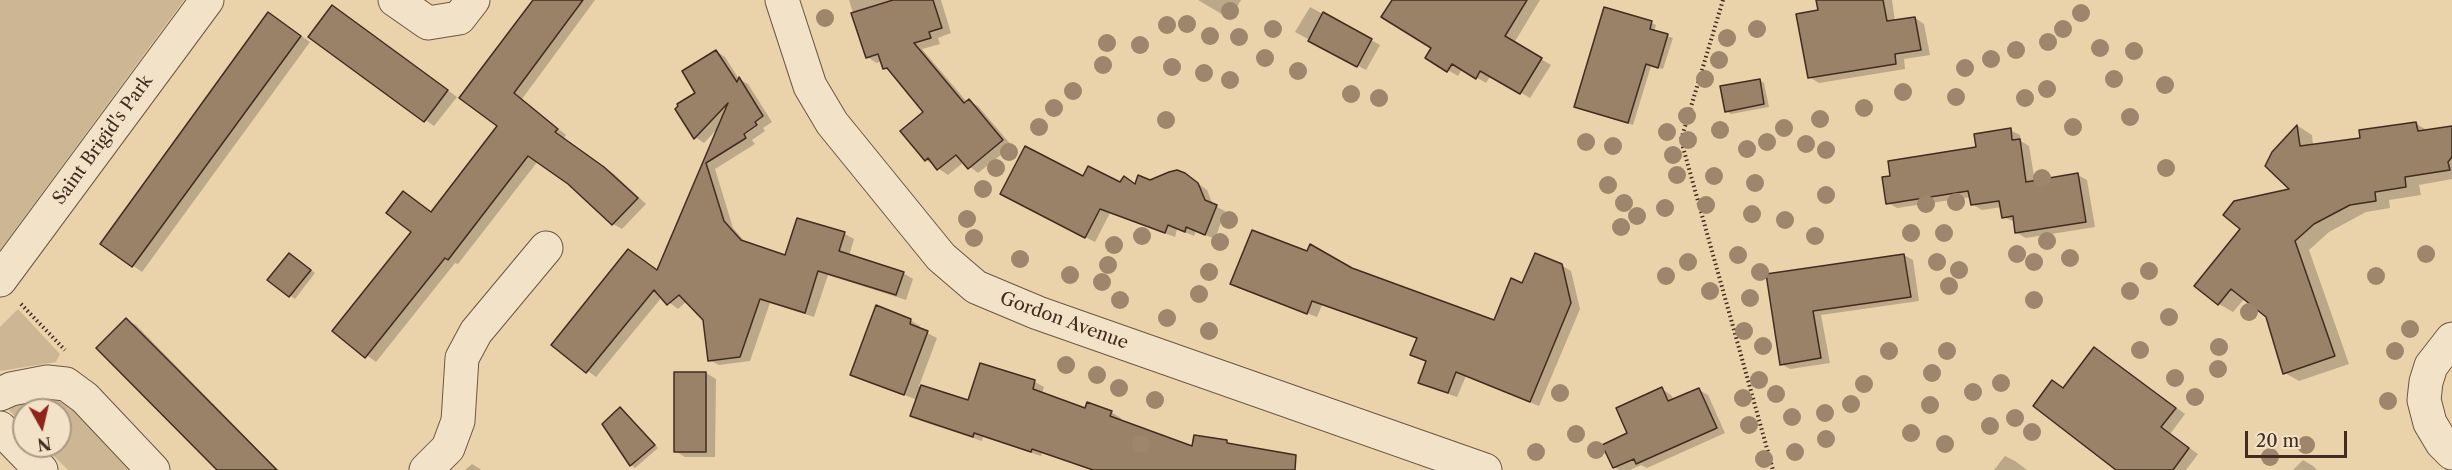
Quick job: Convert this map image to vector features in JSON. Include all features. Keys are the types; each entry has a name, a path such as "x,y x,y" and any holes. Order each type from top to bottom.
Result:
{"street":[{"name":"Saint Brigid's Park","path":"9,290 207,0"},
{"path":"395,0 428,23 459,18 472,0"},
{"name":"Gordon Avenue","path":"782,0 810,86 832,123 941,257 976,287 1038,313 1485,470"},
{"path":"426,470 448,448 458,422 462,358 476,332 546,248"},
{"path":"2452,339 2431,366 2424,400 2430,423 2442,443 2452,453"},
{"path":"0,394 11,389 47,382 66,384 85,398 153,470"},
{"path":"0,428 41,470"}],"path":[{"path":"1723,0 1681,140 1773,470"},
{"path":"9,290 66,351 66,384"}],"shaded area":[{"path":"0,0 184,0 0,250"},
{"path":"18,309 60,354 56,362 0,371 0,327"},
{"path":"50,396 55,398 27,398"},
{"path":"72,405 78,408 145,470 68,470 56,458 72,458"}],"building":[{"path":"533,0 583,0 514,93 558,129 555,132 604,167 638,198 612,225 568,184 528,156 448,260 445,258 365,358 332,331 411,232 386,213 403,191 431,212 497,126 459,98"},
{"path":"893,0 933,0 942,28 929,32 931,38 914,43 964,103 969,99 1003,140 968,169 956,155 937,170 928,158 925,161 900,131 923,112 887,68 883,69 878,54 866,58 851,13"},
{"path":"1392,0 1527,0 1505,36 1542,58 1520,94 1480,71 1476,79 1452,64 1447,72 1425,58 1431,48 1381,17"},
{"path":"1816,0 1883,0 1887,21 1915,17 1921,50 1895,54 1896,64 1808,78 1796,14 1818,10"},
{"path":"332,5 448,90 424,122 308,37"},
{"path":"1604,7 1652,21 1650,29 1668,34 1658,68 1646,64 1628,123 1574,107"},
{"path":"268,12 301,36 132,267 100,244"},
{"path":"1323,12 1372,39 1357,67 1308,41"},
{"path":"716,50 737,82 739,77 763,116 755,122 757,125 744,134 746,138 706,163 724,221 741,240 785,255 797,218 845,232 839,251 904,272 896,295 818,271 805,313 760,299 740,357 708,361 703,320 679,295 667,305 654,290 586,373 551,345 628,249 657,270 728,103 694,139 675,109 677,104 695,93 682,71"},
{"path":"1760,79 1764,104 1725,112 1720,86"},
{"path":"2416,122 2418,131 2452,126 2452,157 2448,162 2450,170 2405,177 2406,187 2375,192 2376,201 2350,205 2314,224 2295,241 2335,356 2283,374 2266,317 2231,289 2218,305 2194,286 2240,229 2223,215 2234,201 2289,189 2265,166 2272,152 2297,125 2300,146 2360,138 2359,130"},
{"path":"2011,128 2012,140 2020,139 2026,182 2078,173 2086,222 2015,233 2013,216 2002,218 1999,201 1971,205 1968,191 1886,204 1882,177 1890,176 1888,161 1976,147 1974,134"},
{"path":"1025,146 1083,176 1088,166 1120,182 1124,176 1135,184 1138,175 1150,180 1177,170 1198,183 1205,200 1217,205 1205,235 1186,227 1185,232 1168,225 1165,233 1100,209 1085,238 1000,194"},
{"path":"1252,230 1307,251 1310,244 1352,268 1494,320 1511,278 1522,283 1535,253 1562,264 1571,303 1530,402 1456,372 1448,393 1418,383 1426,361 1410,355 1417,338 1312,301 1307,314 1230,284"},
{"path":"289,253 311,270 289,297 267,280"},
{"path":"1904,254 1911,297 1813,311 1821,358 1780,365 1766,274"},
{"path":"876,305 911,319 910,324 928,331 904,395 850,375"},
{"path":"126,318 277,470 217,470 96,348"},
{"path":"2094,347 2176,408 2161,427 2189,448 2173,470 2116,470 2033,406 2052,380 2063,388"},
{"path":"980,363 1035,380 1033,389 1085,408 1087,402 1112,411 1110,416 1192,446 1194,435 1296,455 1295,470 1093,470 1032,449 1031,452 974,433 973,437 910,416 921,385 968,400"},
{"path":"674,372 706,372 706,452 674,452"},
{"path":"1662,387 1668,401 1699,388 1717,428 1636,464 1634,459 1613,468 1602,445 1627,433 1616,408"},
{"path":"620,407 655,445 630,466 602,424"}]}
